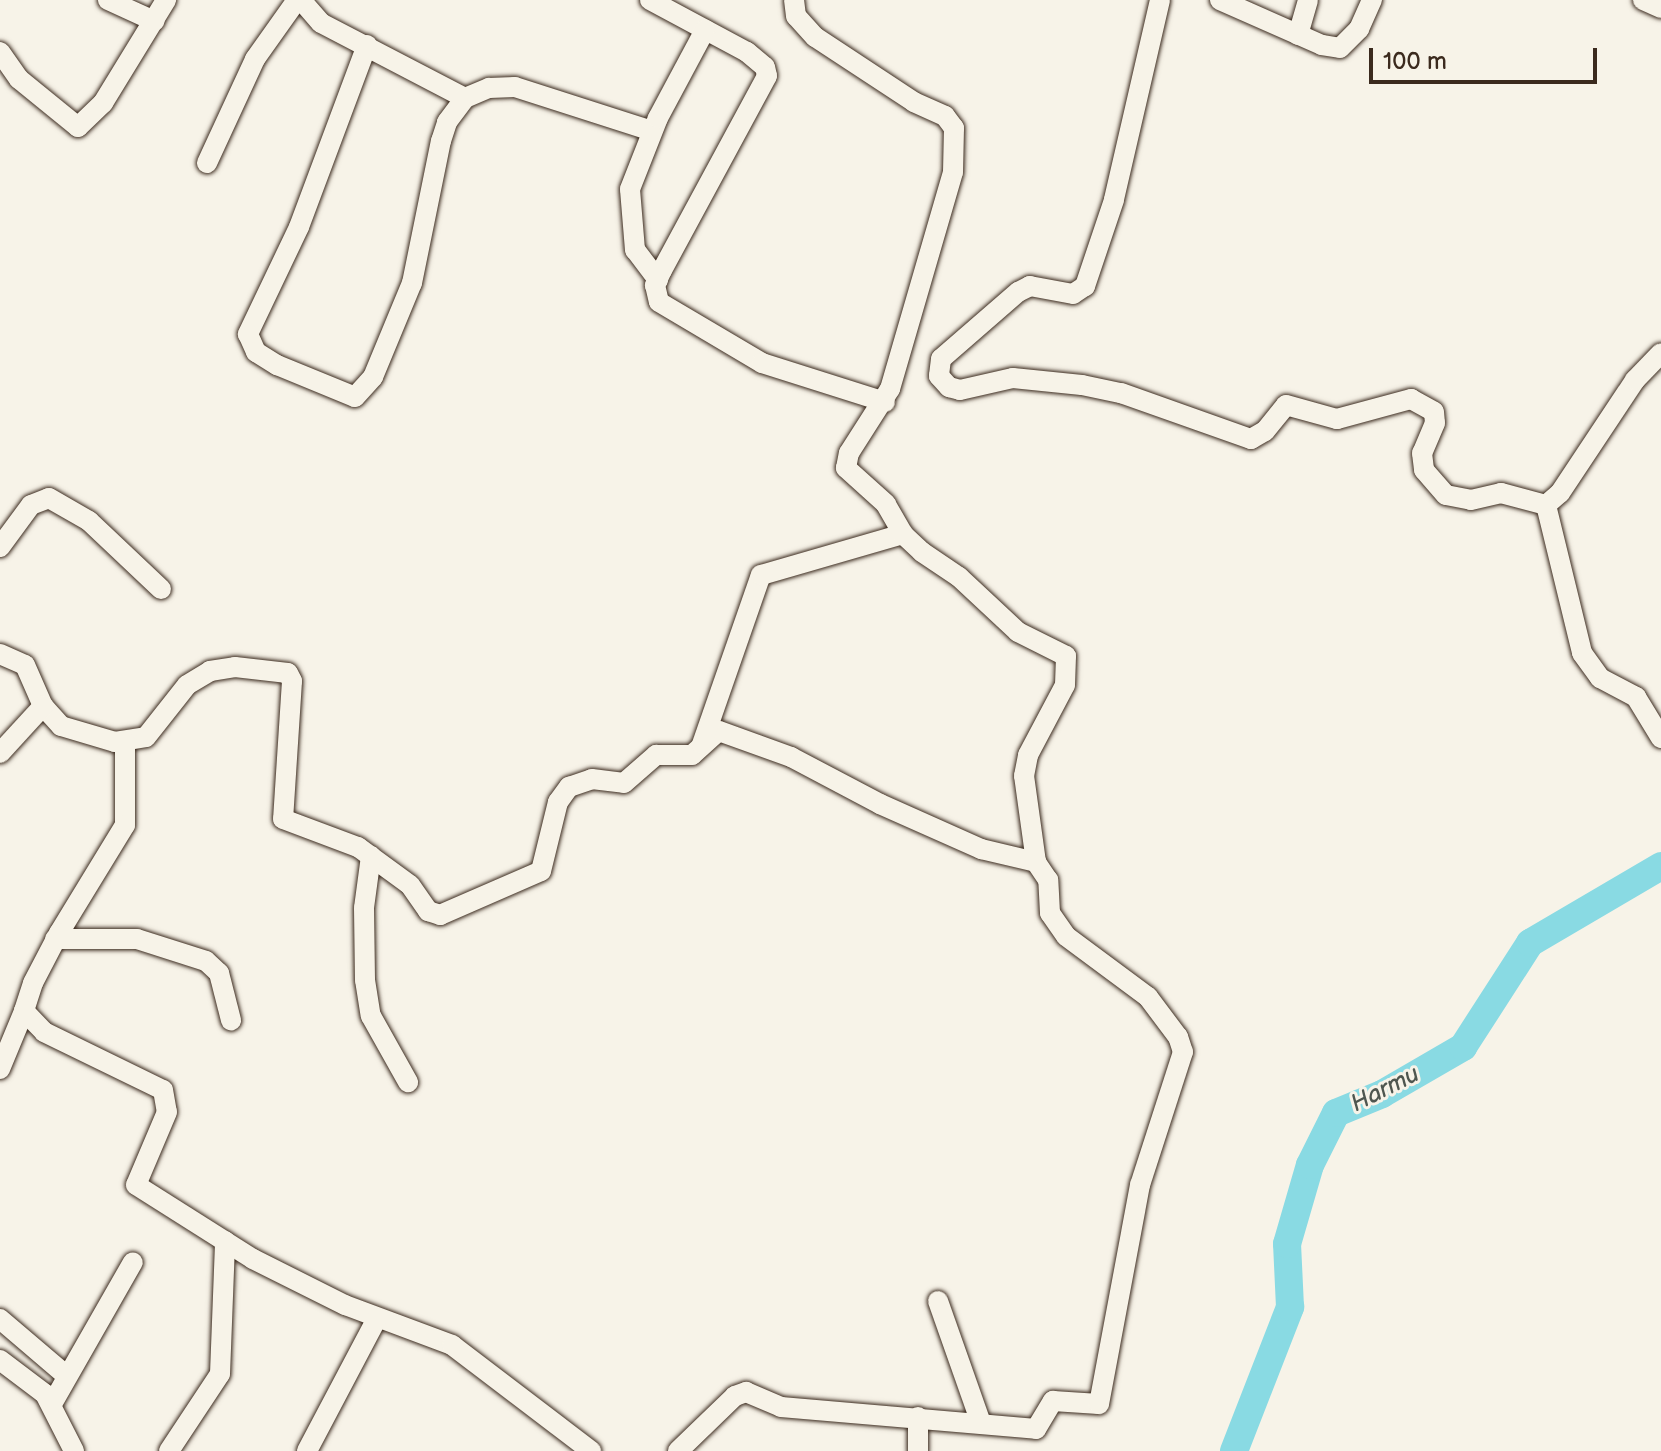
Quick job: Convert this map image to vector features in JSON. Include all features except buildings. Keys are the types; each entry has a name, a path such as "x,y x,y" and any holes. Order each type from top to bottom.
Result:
{"street":[{"path":"108,0 154,21"},
{"path":"0,52 19,79 78,127 103,103 166,0"},
{"path":"207,163 255,59 299,0 321,23 465,98"},
{"path":"650,0 759,60 765,67 766,87 658,280 659,302 733,348 787,373 885,402"},
{"path":"678,1451 735,1396 746,1392 781,1407 1039,1428 1053,1401 1099,1404 1103,1399 1140,1185 1183,1052 1169,1023 1131,979 1058,929 1050,913 1048,880 1036,862 1024,769 1065,685 1066,656 1018,632 903,534 886,504 846,468 849,453 885,402 953,172 954,128 945,116 914,102 815,37 799,21 794,0"},
{"path":"1160,0 1114,200 1085,286 1073,294 1033,286 1022,289 990,321 945,353 938,368 945,383 960,390 1013,378 1082,385 1121,393 1251,439 1265,431 1286,405 1337,419 1411,399 1434,412 1435,423 1422,453 1424,470 1446,495 1471,500 1501,493 1546,505"},
{"path":"1220,0 1333,47 1348,44 1372,0"},
{"path":"1298,35 1308,0"},
{"path":"1643,0 1661,8"},
{"path":"658,280 635,250 629,220 630,189 652,131 705,30"},
{"path":"367,45 299,227 251,320 252,347 277,365 355,397 366,390 421,257 447,122 465,98 489,88 515,87 652,131"},
{"path":"1546,505 1560,493 1618,402 1661,353"},
{"path":"0,547 31,505 49,498 89,521 161,589"},
{"path":"1546,505 1582,653 1600,678 1636,697 1661,738"},
{"path":"700,748 761,575 903,534"},
{"path":"0,654 25,665 43,706 61,726 125,742 150,733 196,676 235,667 285,672 292,681 283,819 344,839 410,885 428,911 440,915 541,871 558,802 569,787 592,779 624,783 656,755 687,757 716,732 731,734 791,757 880,804 954,832 981,849 1036,862"},
{"path":"0,753 43,706"},
{"path":"0,1069 55,939 128,819 125,742"},
{"path":"371,856 364,908 365,980 371,1016 408,1082"},
{"path":"55,939 137,939 206,961 219,973 231,1020"},
{"path":"24,1011 44,1032 163,1090 167,1112 137,1172 136,1185 225,1241 377,1318 452,1345 588,1450"},
{"path":"169,1451 220,1374 225,1241"},
{"path":"52,1404 133,1262"},
{"path":"938,1301 981,1423"},
{"path":"307,1451 377,1318"},
{"path":"0,1319 67,1376"},
{"path":"0,1360 52,1404 74,1451"},
{"path":"918,1417 918,1451"}],"waterway":[{"name":"Harmu","path":"1234,1451 1290,1307 1287,1244 1310,1165 1336,1113 1382,1094 1463,1047 1530,943 1661,866"}]}
